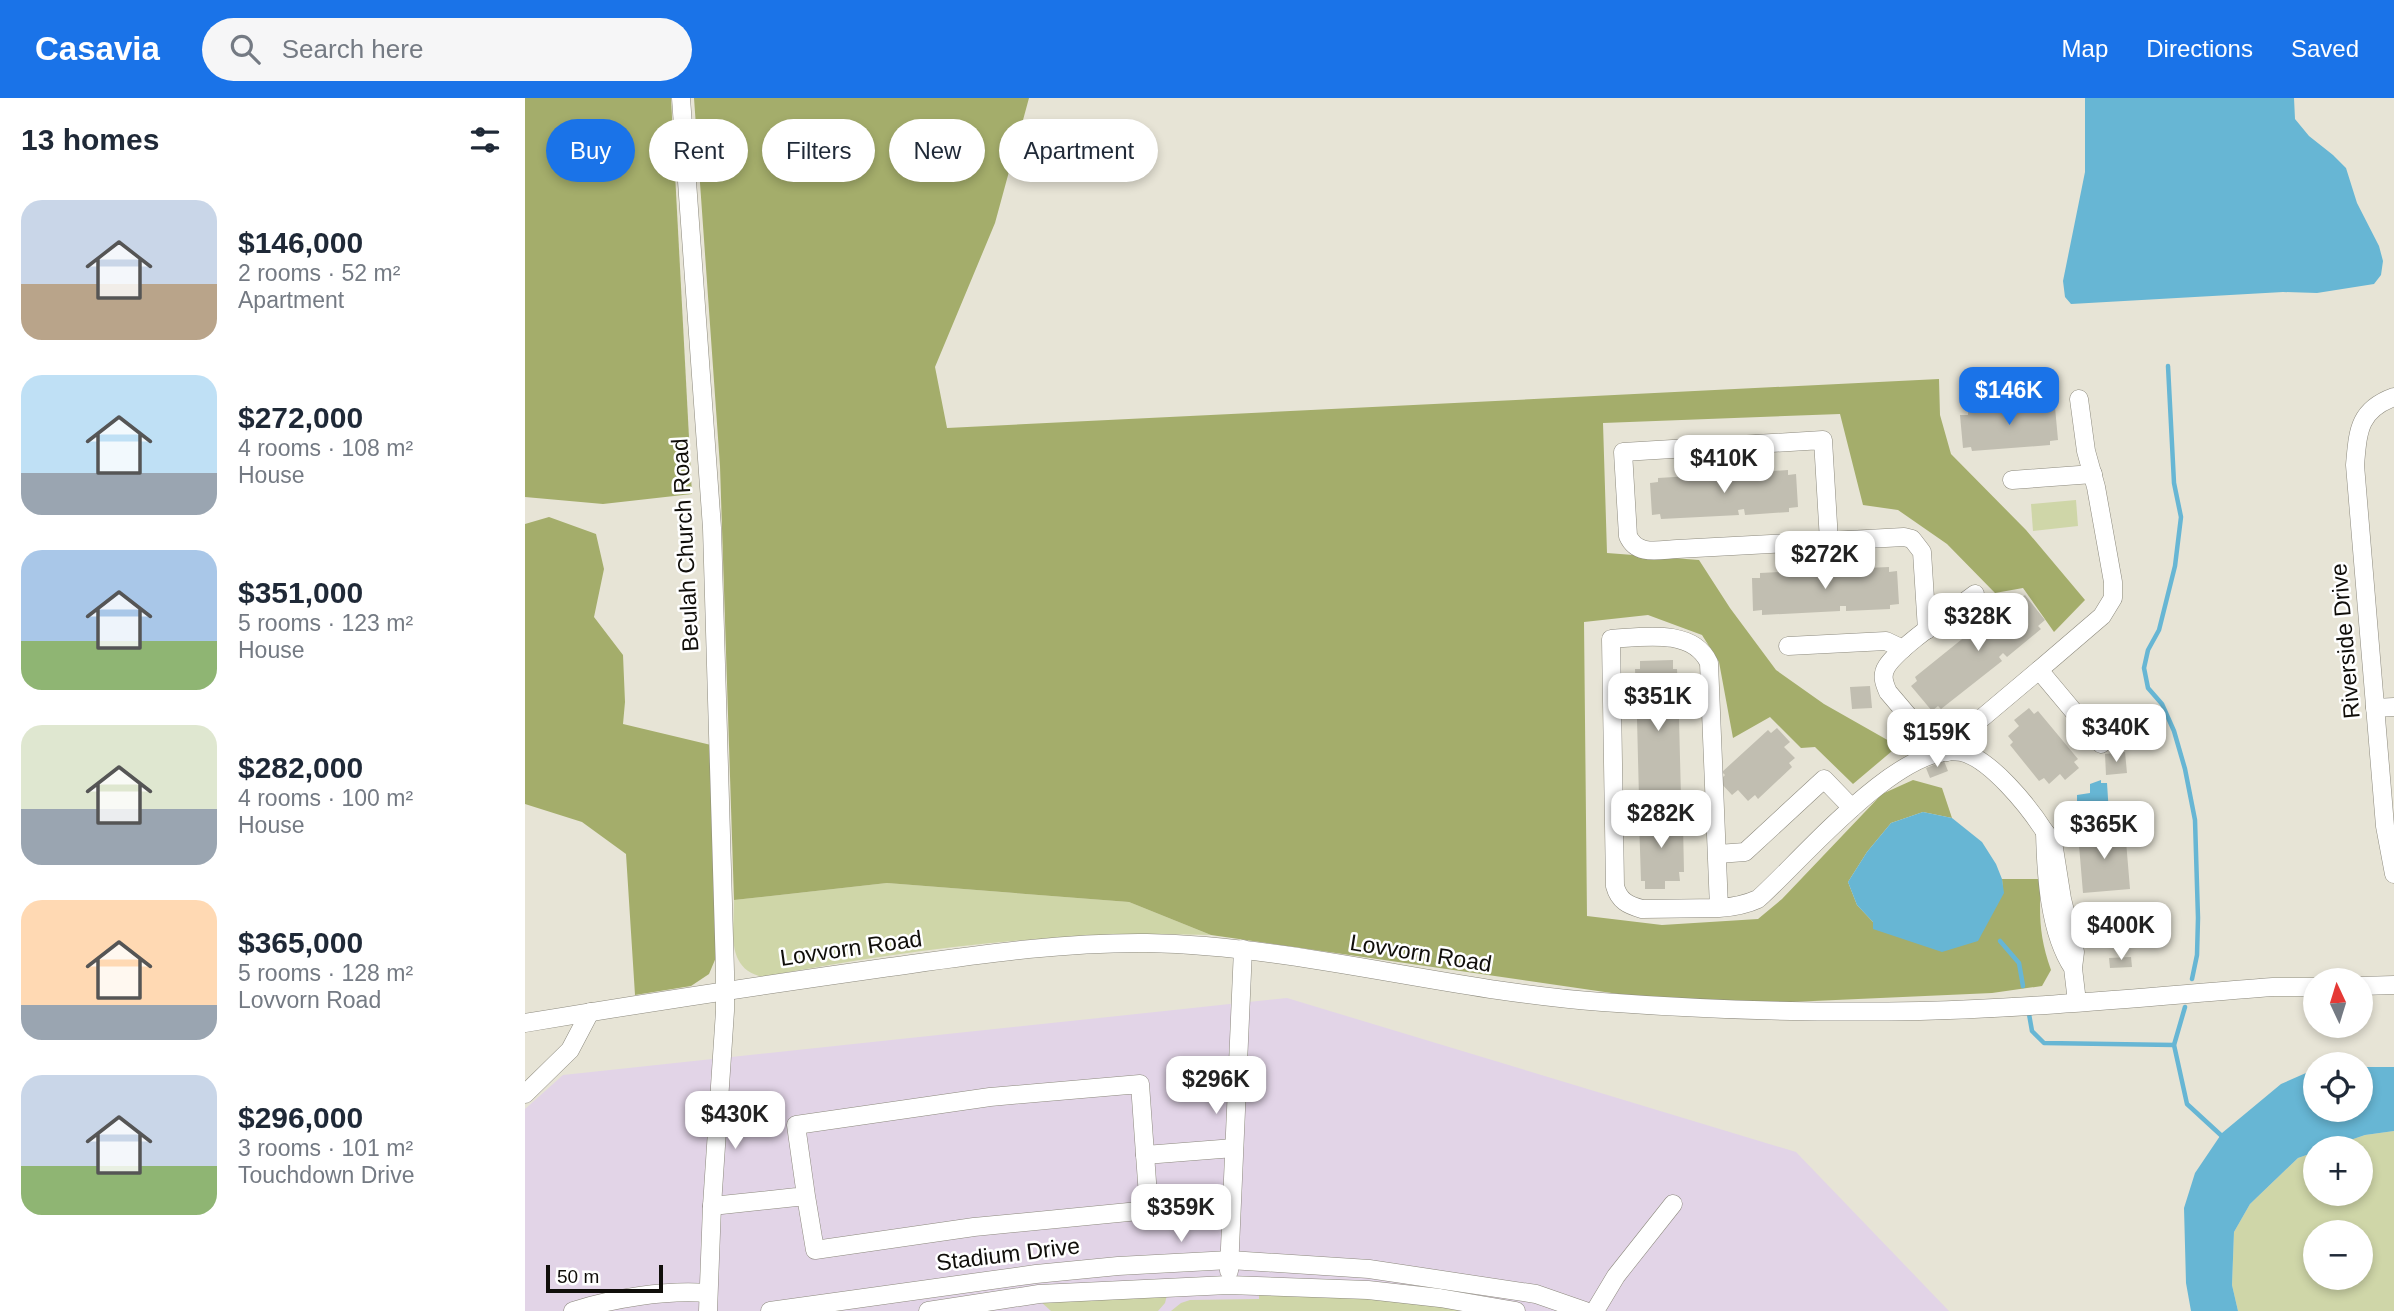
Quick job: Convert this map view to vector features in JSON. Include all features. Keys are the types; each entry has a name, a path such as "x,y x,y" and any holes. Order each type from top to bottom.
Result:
{"street":[{"name":"Beulah Church Road","path":"681,98 712,528 725,991 708,1302"},
{"name":"Riverside Drive","path":"2394,397 2372,409 2358,430 2355,465 2385,826 2394,873"},
{"path":"1943,752 2102,616 2113,598 2113,582 2094,474 2085,451 2079,399"},
{"path":"1829,541 1823,440 1623,452 1628,536 1637,548 1654,551 1904,537 1912,539 1922,552 1927,631"},
{"path":"2012,480 2094,474"},
{"path":"1943,752 1888,692 1883,680 1885,668 1903,649 1975,594"},
{"path":"1719,908 1709,663 1705,653 1688,642 1664,636 1611,639 1615,886 1623,901 1642,909 1719,908 1744,906 1758,899 1852,808 1899,769 1931,754 1961,752 1993,770 2053,842 2061,899 2061,921 2075,952 2073,968 2077,1002"},
{"path":"1788,646 1886,641 1903,649"},
{"path":"2039,670 2101,744"},
{"path":"2375,708 2394,707"},
{"path":"1718,854 1745,852 1825,779 1852,808"},
{"path":"2061,921 2131,916"},
{"name":"Lovvorn Road","path":"525,1023 981,954 1145,943 1243,949 1512,993 1600,1002 1760,1011 1922,1011 2303,986"},
{"path":"1227,1285 1243,949"},
{"path":"2373,986 2394,985"},
{"path":"525,1094 570,1050 590,1012"},
{"path":"1140,1084 1149,1210 974,1227 815,1250 806,1196 796,1125 990,1097 1140,1084"},
{"path":"1145,1155 1234,1148"},
{"path":"712,1206 806,1196"},
{"path":"1595,1311 1616,1276 1673,1205"},
{"name":"Stadium Drive","path":"770,1311 1036,1274 1230,1260 1369,1269 1537,1294 1585,1311"},
{"name":"Stadium Drive","path":"929,1311 1039,1294 1227,1285 1368,1290 1440,1298 1516,1311"},
{"path":"573,1311 607,1301 680,1291 708,1302"}],"shaded area":[{"path":"1287,998 1796,1152 1949,1311 525,1311 525,1109 563,1075"}],"green space":[{"path":"525,98 671,98 672,119 649,119 649,182 675,182 692,494 603,504 525,497"},
{"path":"694,98 1029,98 1023,119 999,119 999,182 1006,182 995,223 935,367 947,428 1939,379 1940,415 1951,454 2026,530 2085,600 2054,632 2023,588 1995,593 1947,544 1898,510 1863,505 1840,414 1603,423 1607,553 1699,560 1730,608 1776,670 1824,704 1898,746 1853,784 1815,747 1801,748 1770,717 1733,738 1719,662 1702,635 1648,615 1584,622 1587,916 1662,925 1758,919 1782,899 1882,794 1913,780 1942,788 1952,818 1923,812 1891,823 1867,852 1848,882 1857,905 1873,922 2003,893 2002,879 2041,879 2041,925 2051,970 2042,986 1992,993 1791,1002 1653,999 1211,935 1129,902 887,883 734,900 720,466 700,182 748,182 748,119 695,119"},
{"path":"2076,500 2078,526 2033,531 2031,504"},
{"path":"549,517 596,534 604,569 594,617 623,655 623,724 711,745 717,955 709,974 691,986 635,995 626,854 582,822 525,804 525,524"},
{"path":"887,883 1129,902 1211,935 1098,936 986,944 874,958 763,977 751,973 742,966 737,957 733,936 734,900"},
{"path":"2394,1131 2394,1311 2238,1311 2232,1285 2234,1232 2250,1204 2303,1156 2303,1206 2373,1206 2373,1136 2362,1136"},
{"path":"1259,1289 1318,1291 1499,1311 1171,1311 1190,1300 1259,1299"},
{"path":"1167,1295 1165,1303 1158,1311 1051,1311 1040,1301"}],"water":[{"path":"2085,98 2294,98 2295,119 2309,136 2346,168 2357,203 2379,246 2383,261 2381,275 2374,284 2317,293 2283,292 2071,304 2065,297 2063,281 2085,172"},
{"path":"2101,780 2101,783 2107,783 2109,814 2105,815 2105,819 2097,819 2096,815 2092,815 2091,801 2077,802 2077,795 2090,793 2090,784"},
{"path":"1923,812 1952,818 1982,842 1996,864 2004,893 1978,941 1942,952 1873,929 1873,922 1857,905 1848,882 1867,852 1891,823"},
{"path":"2373,1067 2394,1067 2394,1131 2362,1136 2303,1136 2303,1156 2250,1204 2234,1232 2232,1285 2238,1311 2191,1311 2186,1283 2184,1208 2195,1173 2222,1133 2281,1084 2303,1074 2303,1122 2373,1122"}],"building":[{"path":"2047,403 2047,408 2055,407 2058,440 2050,441 2050,445 1972,451 1971,447 1963,448 1960,415 1968,415 1968,409"},
{"path":"1788,470 1788,475 1796,474 1798,507 1789,508 1789,512 1745,515 1744,509 1738,510 1739,515 1661,519 1660,514 1652,515 1650,483 1658,482 1658,478 1738,473 1738,477 1742,477 1742,473"},
{"path":"1889,567 1889,572 1897,571 1899,604 1890,605 1890,609 1846,611 1846,606 1840,606 1840,611 1762,615 1762,610 1753,611 1752,578 1760,578 1760,573 1839,569 1840,574 1843,574 1843,569"},
{"path":"2025,595 2045,620 2038,626 2041,629 2007,657 2003,653 1999,657 2002,661 1941,709 1938,706 1932,711 1911,686 1917,681 1915,677 1977,627 1980,630 1980,625 2015,596 2019,599"},
{"path":"1673,660 1673,669 1677,669 1679,713 1674,713 1674,719 1679,719 1681,797 1676,797 1676,805 1644,806 1644,798 1639,798 1637,719 1641,719 1641,715 1637,715 1635,669 1640,669 1640,661"},
{"path":"1870,686 1872,708 1852,709 1850,687"},
{"path":"2029,708 2034,714 2038,711 2078,759 2074,762 2079,768 2065,780 2060,774 2049,784 2044,778 2039,781 2010,745 2013,742 2008,736 2019,726 2014,720"},
{"path":"1777,728 1790,742 1784,747 1795,758 1789,763 1792,767 1758,799 1755,795 1748,801 1738,790 1732,795 1719,781 1725,775 1722,772 1768,730 1771,733"},
{"path":"2125,752 2127,773 2106,775 2105,754"},
{"path":"1944,761 1948,771 1930,778 1926,768"},
{"path":"1663,810 1663,818 1678,818 1678,826 1683,825 1684,872 1679,872 1680,881 1665,881 1665,889 1645,889 1645,881 1641,881 1639,819 1644,819 1644,811"},
{"path":"2125,829 2130,889 2083,893 2078,833"},
{"path":"2131,957 2132,967 2110,968 2109,958"}],"waterway":[{"path":"2168,366 2174,483 2181,517 2175,566 2159,630 2148,650 2144,668 2148,688 2162,704 2174,731 2195,820 2198,918 2197,955 2192,979"},
{"path":"2000,941 2019,963 2023,986"},
{"path":"2185,1007 2174,1045 2187,1104 2224,1138"},
{"path":"2029,1014 2032,1031 2044,1043 2174,1045"}]}
